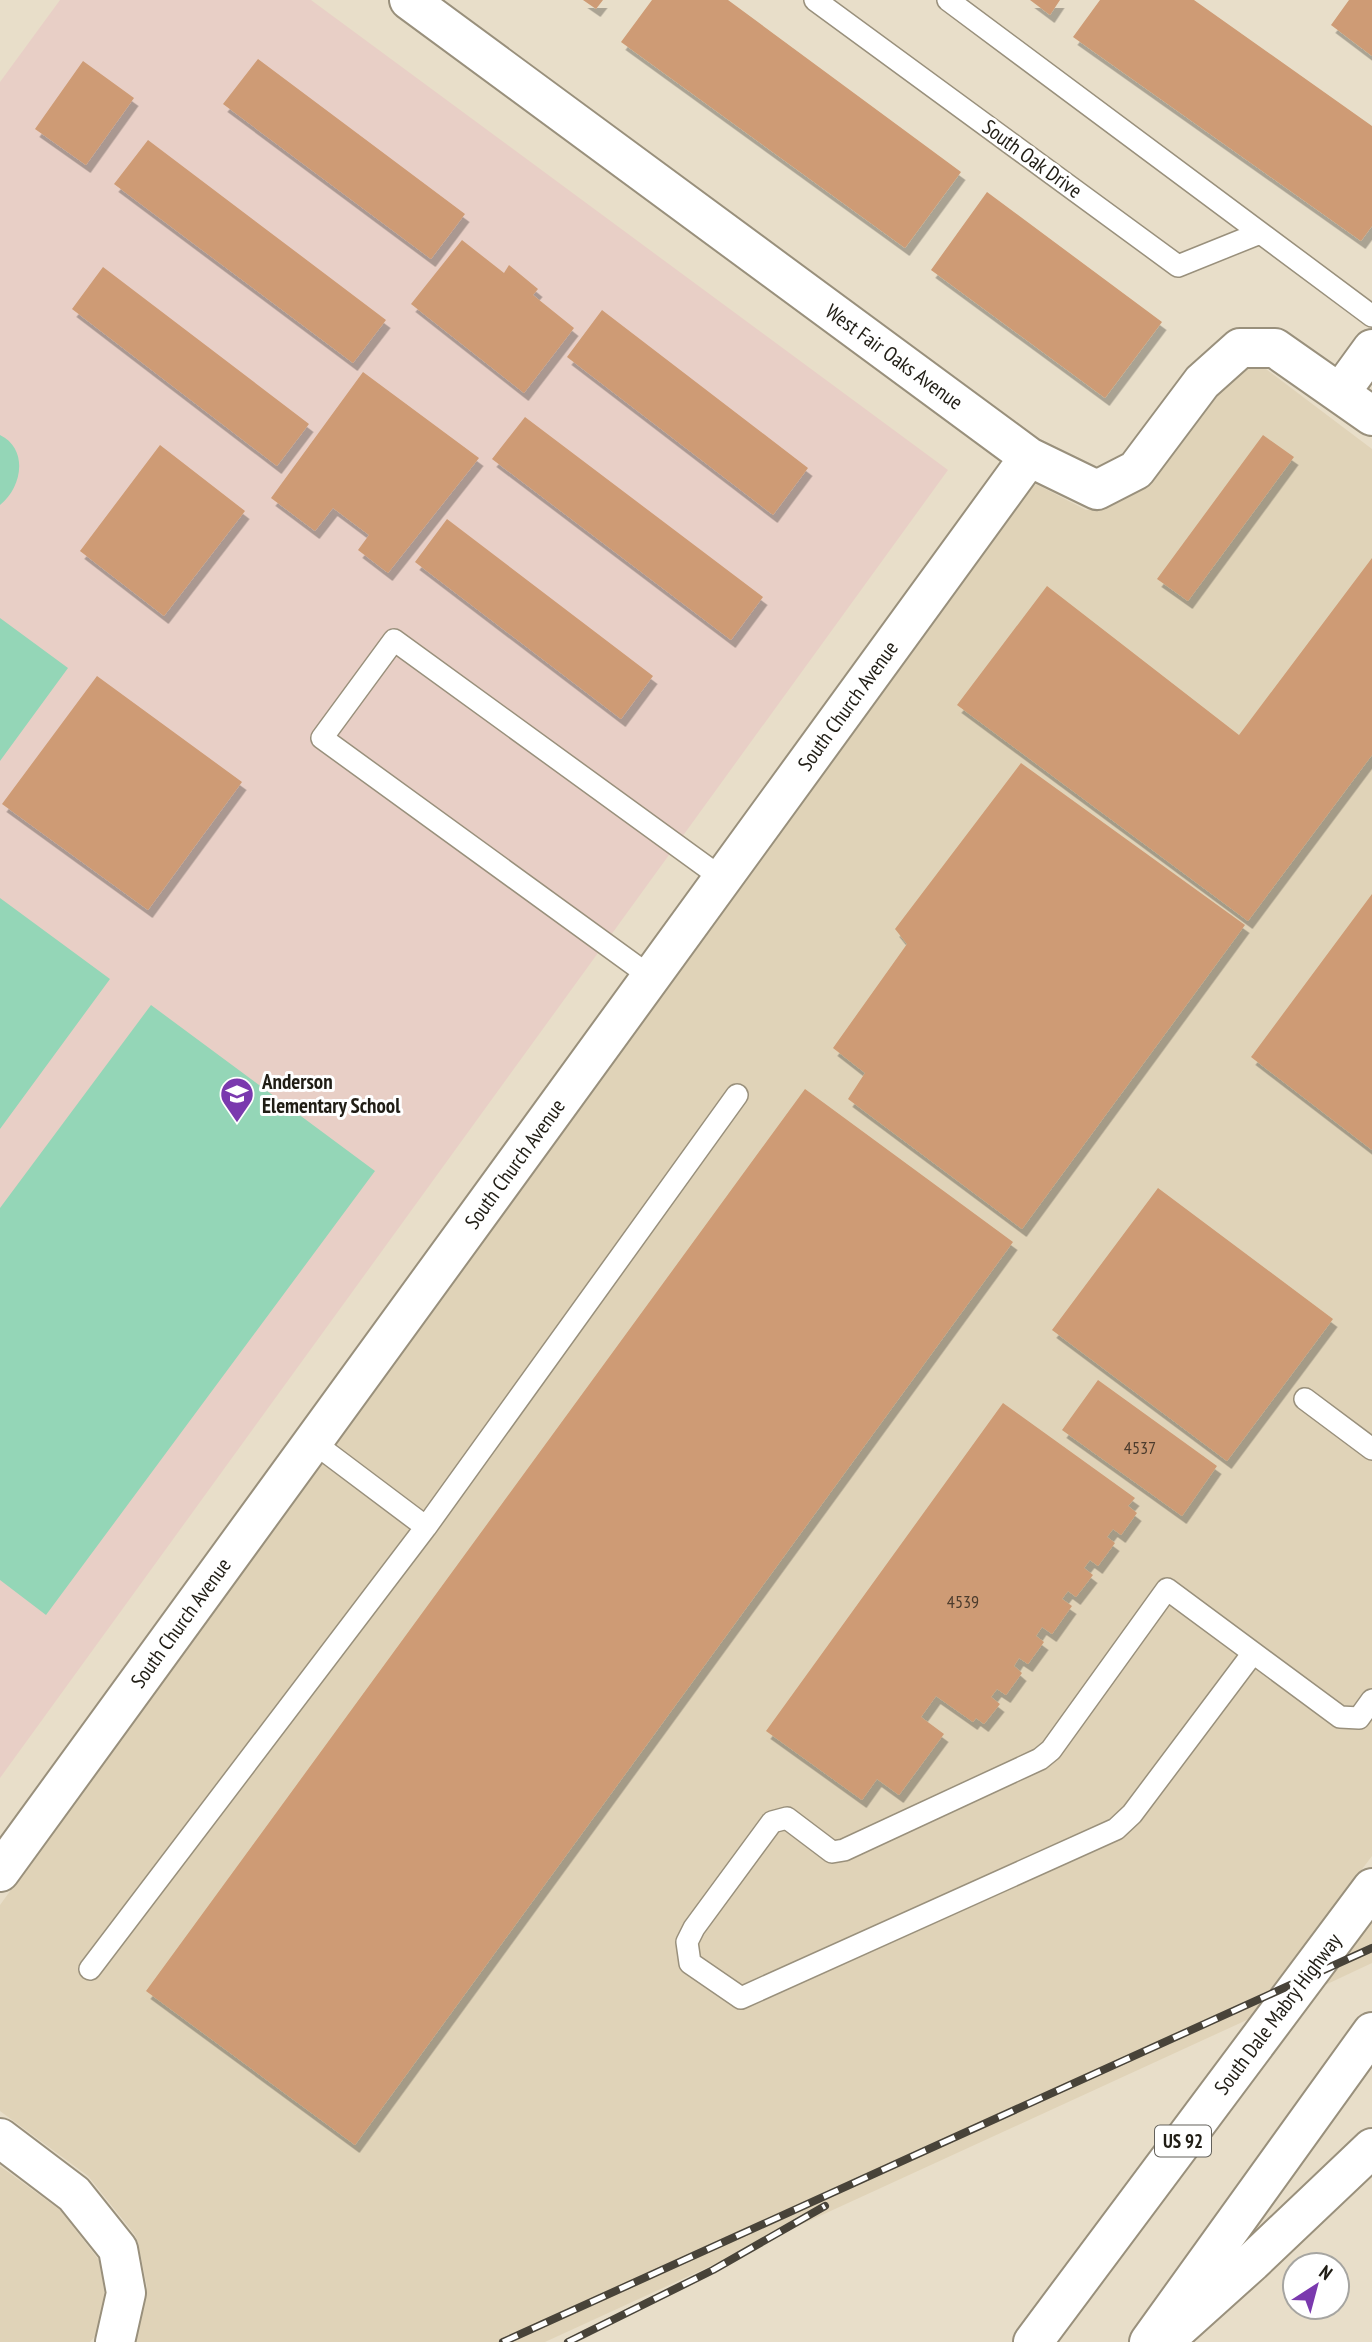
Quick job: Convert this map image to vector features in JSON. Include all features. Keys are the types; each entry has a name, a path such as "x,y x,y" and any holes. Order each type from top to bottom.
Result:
{"main road":[{"name":"West Fair Oaks Avenue","path":"409,0 1029,457 1097,490 1136,470 1202,382 1240,348 1275,348 1372,416"},
{"path":"1340,393 1372,349"},
{"name":"South Church Avenue","path":"0,1872 1029,457"},
{"name":"South Dale Mabry Highway","path":"1034,2342 1372,1888"},
{"path":"1149,2342 1372,2032"},
{"path":"0,2138 75,2194 118,2249 126,2293 115,2342"},
{"path":"1163,2342 1372,2148"}],"lane":[{"name":"South Oak Drive","path":"816,0 1178,266 1260,233"},
{"path":"948,0 1372,316"},
{"path":"651,977 322,738 394,640 723,879"},
{"path":"90,1969 426,1527 737,1095"},
{"path":"1305,1399 1372,1449"},
{"path":"313,1442 426,1527"},
{"path":"1253,1653 1132,1814 1116,1829 741,1998 690,1963 687,1942 694,1928 772,1822 787,1818 832,1852 845,1850 1040,1759 1051,1749 1167,1590 1253,1653 1340,1717 1359,1718 1372,1700"}],"shaded area":[{"name":"Anderson Elementary School","path":"60,0 311,0 948,470 0,1778 0,82"},
{"path":"1246,369 1266,369 1372,449 1372,1856 1249,2019 545,2342 136,2342 147,2287 135,2235 88,2176 0,2111 0,1905 1031,488 1036,484 1086,510 1105,509 1144,488 1216,396"},
{"path":"1372,1920 1372,1963 1323,1986"},
{"path":"0,2166 60,2210 99,2260 105,2295 96,2335 90,2342 0,2342"}],"green space":[{"path":"0,435 15,449 19,469 13,489 0,505"},
{"path":"0,618 68,668 0,761"},
{"path":"0,898 110,979 0,1129"},
{"path":"151,1005 375,1171 46,1615 0,1580 0,1208"}],"building":[{"path":"583,0 603,0 596,9"},
{"path":"652,0 728,0 961,172 905,248 621,42"},
{"path":"1030,0 1060,0 1050,15"},
{"path":"1100,0 1194,0 1372,126 1372,226 1361,241 1073,37"},
{"path":"1349,0 1372,0 1372,56 1331,25"},
{"path":"258,59 465,214 431,259 223,104"},
{"path":"83,61 134,98 86,165 35,129"},
{"path":"148,140 386,320 353,363 114,184"},
{"path":"987,192 1162,322 1105,398 931,270"},
{"path":"462,240 504,273 509,265 538,289 533,295 574,328 524,393 411,304"},
{"path":"103,267 309,424 277,466 72,309"},
{"path":"602,310 808,468 773,515 567,357"},
{"path":"363,372 479,458 388,573 358,550 369,535 333,508 315,531 271,498"},
{"path":"525,417 763,597 731,640 492,459"},
{"path":"1263,435 1294,457 1188,601 1157,579"},
{"path":"160,445 245,511 164,616 80,551"},
{"path":"447,519 653,676 621,719 415,562"},
{"path":"1372,558 1372,755 1248,921 957,705 1047,586 1239,735"},
{"path":"97,676 242,782 148,910 2,804"},
{"path":"1021,763 1245,925 1022,1229 848,1099 865,1073 833,1048 907,944 895,929"},
{"path":"1372,894 1372,1150 1251,1057"},
{"path":"805,1089 1013,1242 355,2145 146,1991"},
{"path":"1158,1188 1333,1319 1227,1461 1052,1330"},
{"path":"1098,1380 1217,1466 1182,1516 1062,1430"},
{"path":"1003,1403 1135,1498 1128,1506 1137,1513 1121,1535 1113,1529 1107,1537 1115,1543 1098,1566 1090,1560 1084,1568 1093,1575 1076,1597 1068,1591 1062,1599 1072,1606 1052,1634 1042,1627 1036,1636 1044,1642 1028,1664 1019,1658 1014,1666 1022,1673 1006,1695 997,1689 991,1697 1000,1704 984,1724 976,1718 973,1722 936,1696 921,1717 944,1734 899,1795 877,1779 862,1800 766,1731"}],"railway":[{"path":"503,2342 1372,1948"},
{"path":"568,2342 713,2270 825,2206"}],"place":[{"name":"Anderson Elementary School","path":"237,1124"}]}
